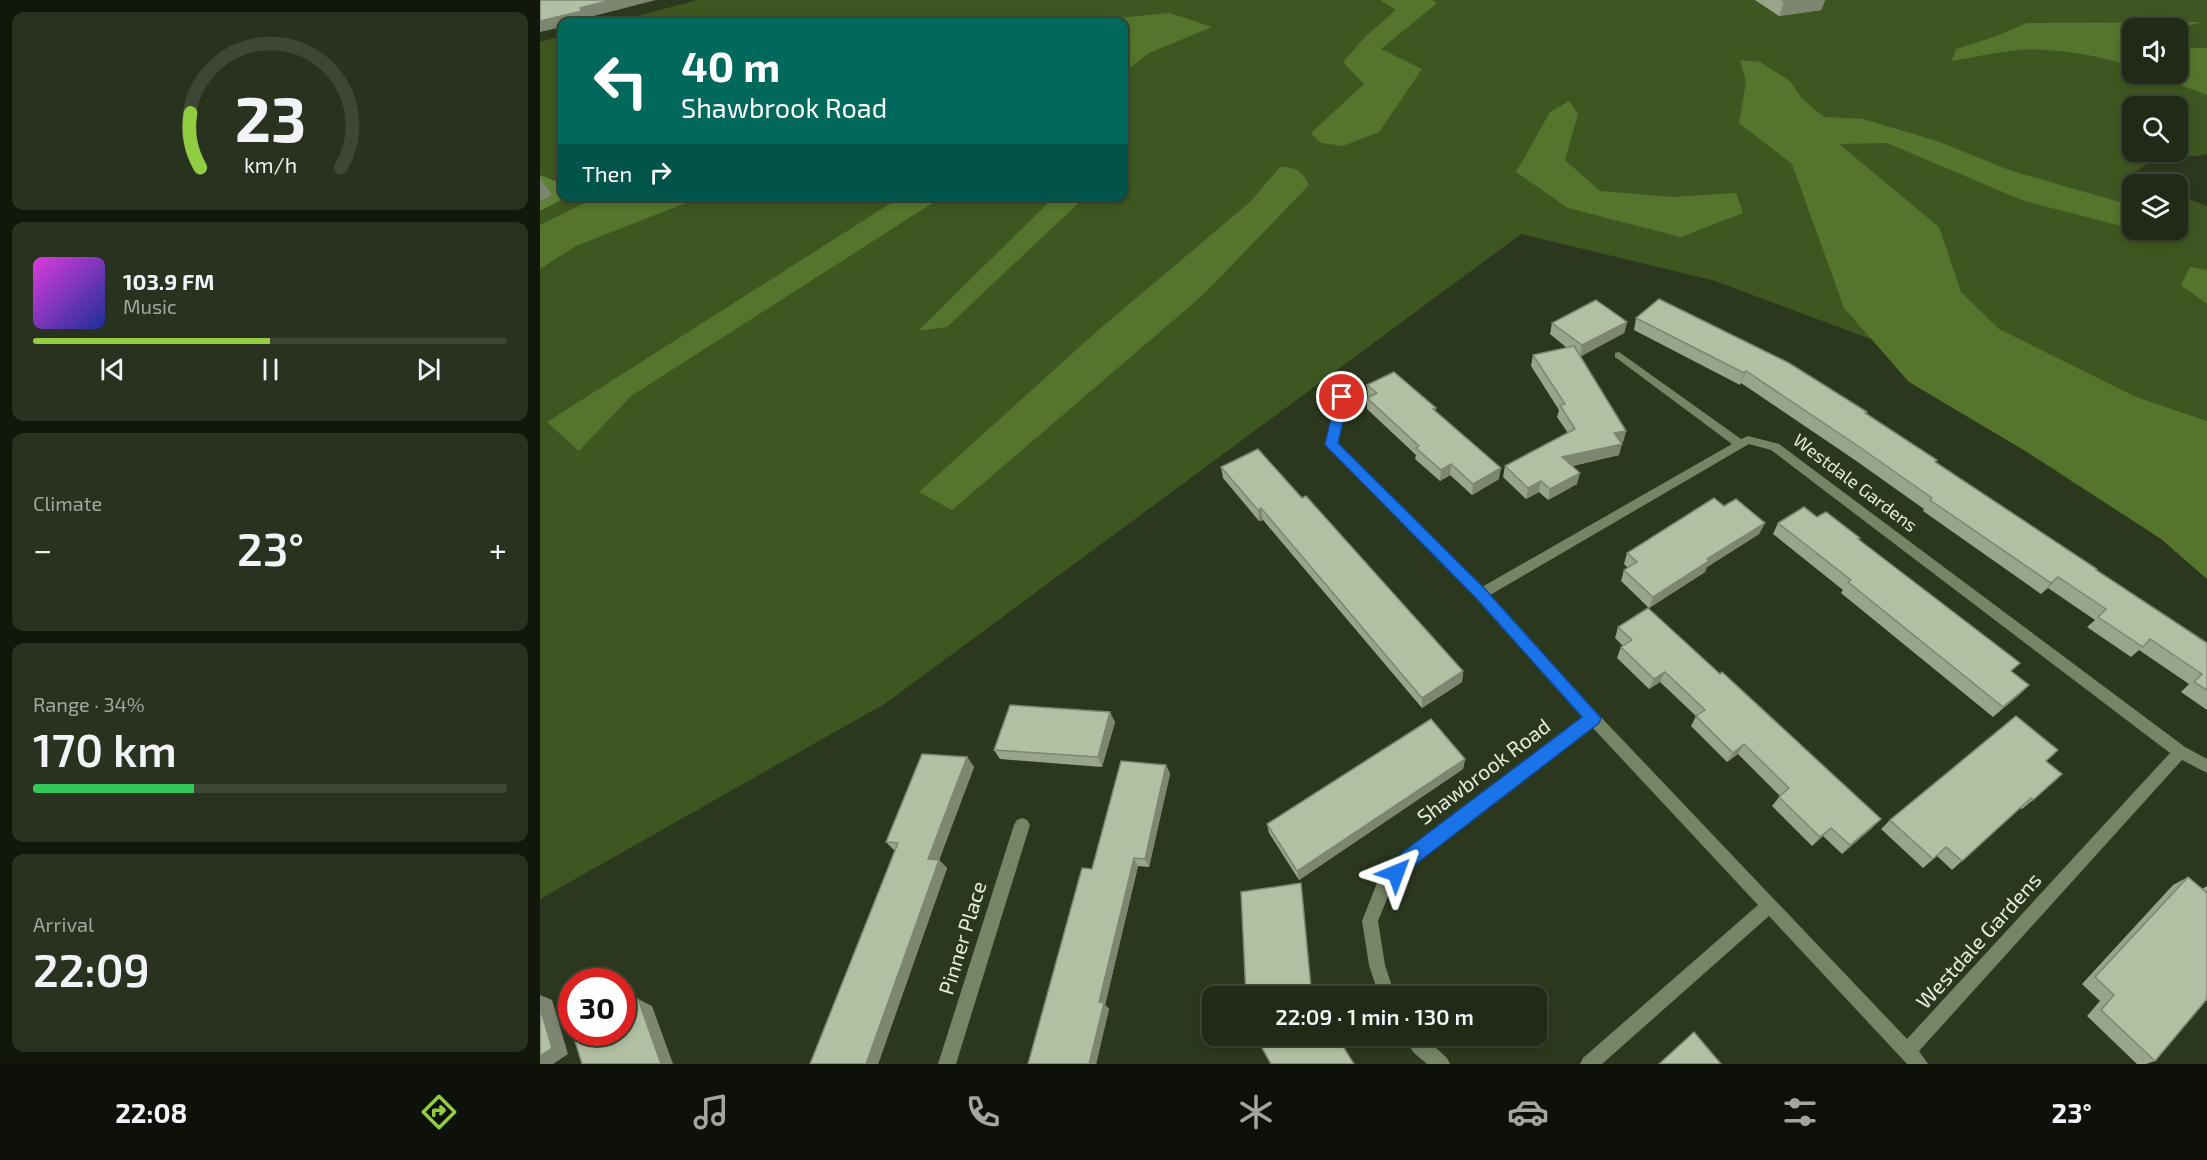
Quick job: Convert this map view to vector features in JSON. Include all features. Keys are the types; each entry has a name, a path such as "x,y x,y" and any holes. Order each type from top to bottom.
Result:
{"street":[{"path":"1481,594 1741,445 1618,355"},
{"path":"1342,397 1331,444 1481,594 1593,718 1919,1064"},
{"name":"Westdale Gardens","path":"1741,445 1748,440 1775,447 2180,752 2207,766"},
{"name":"Shawbrook Road","path":"1384,986 1377,965 1370,921 1383,889 1409,858 1593,718"},
{"name":"Westdale Gardens","path":"1907,1052 2180,752"},
{"name":"Pinner Place","path":"947,1064 1022,825"},
{"path":"1589,1064 1770,905"},
{"path":"1419,1046 1442,1064"}],"shaded area":[{"path":"698,0 2207,0 2207,154 2188,156 2188,96 2122,96 2122,162 2151,162 2131,174 2122,174 2122,240 2188,240 2188,199 2207,206 2207,501 2005,389 1712,280 1521,234 886,703 540,899 540,42 558,37 558,201 1128,201 1128,18 629,18"},
{"path":"1380,0 1432,0 1437,3 1381,49 1422,69 1379,132 1343,146 1321,143 1311,133 1364,84 1343,62 1365,37 1396,10"},
{"path":"1170,13 1212,27 1149,53 1128,69 1128,18 1117,18"},
{"path":"2122,22 2122,64 2090,55 2034,49 1998,52 1952,61 1956,49 2027,23"},
{"path":"2188,22 2203,22 2188,26"},
{"path":"2188,48 2207,48 2207,95 2177,84 2188,84"},
{"path":"1740,60 1760,62 1790,81 1802,99 1824,117 1863,119 1937,141 2009,170 2122,203 2122,226 2024,201 1887,143 1839,144 1939,227 1961,292 1999,329 2136,397 2207,421 2207,579 2161,539 2027,452 1909,382 1844,308 1792,164 1739,123 1746,82"},
{"path":"1569,101 1578,114 1565,160 1600,191 1672,197 1736,193 1743,213 1681,237 1568,208 1516,172 1550,112"},
{"path":"1280,167 1298,171 1309,185 1203,295 952,510 919,492 1095,333 1250,202"},
{"path":"540,175 558,182 559,201 540,211 540,202 552,195 540,190"},
{"path":"588,201 691,201 576,246 540,269 540,225"},
{"path":"894,201 936,201 631,396 579,451 547,422"},
{"path":"1050,201 1081,201 947,327 918,331"},
{"path":"2190,267 2207,270 2207,304 2181,285"}],"building":[{"path":"540,0 611,0 580,8 582,11 540,21"},
{"path":"1659,299 1789,363 1867,412 1865,413 1937,460 1935,462 2207,643 2207,690 2194,682 2202,674 2150,639 2143,647 2098,617 2106,609 2058,577 2051,583 1930,500 1932,498 1861,448 1746,371 1744,373 1636,318"},
{"path":"1596,300 1627,322 1582,345 1552,323"},
{"path":"1574,346 1626,431 1614,433 1622,444 1562,457 1580,473 1550,489 1541,481 1528,488 1505,466 1575,429 1560,405 1565,404 1533,355"},
{"path":"1394,372 1501,468 1473,484 1451,464 1441,470 1416,448 1419,446 1367,398 1377,393 1367,385"},
{"path":"1258,449 1302,498 1306,496 1463,671 1422,698 1261,508 1258,510 1221,467"},
{"path":"1714,498 1724,506 1736,499 1765,523 1707,559 1709,561 1653,597 1624,570 1637,562 1627,553"},
{"path":"1804,507 1817,517 1826,512 2020,663 2011,671 2029,685 2003,707 1848,582 1851,580 1778,523"},
{"path":"1648,608 1720,674 1722,672 1881,819 1850,845 1831,828 1820,837 1779,797 1789,788 1744,744 1733,753 1696,716 1705,710 1665,672 1654,679 1621,647 1632,640 1618,627"},
{"path":"1010,705 1110,712 1098,757 994,750"},
{"path":"2016,716 2058,750 2046,761 2062,774 2033,800 2031,798 1962,861 1946,847 1933,859 1890,820"},
{"path":"1431,719 1465,759 1297,871 1267,824"},
{"path":"922,754 967,757 928,859 939,860 866,1064 810,1064 898,843 886,842"},
{"path":"1121,761 1166,765 1145,859 1134,858 1099,1002 1104,1003 1089,1064 1028,1064 1082,868 1092,869"},
{"path":"2188,877 2207,891 2207,999 2155,1061 2101,1010 2114,995 2095,977"},
{"path":"1301,883 1311,986 1246,986 1241,892"},
{"path":"638,999 661,1064 582,1064 577,1046 636,1046 636,1000"},
{"path":"540,1008 552,1048 540,1056"},
{"path":"1694,1032 1721,1064 1659,1064"},
{"path":"1265,1046 1343,1046 1354,1064 1271,1064 1262,1048"}],"route":[{"path":"1342,397 1331,444 1481,594 1593,718 1409,858 1396,873"}]}
